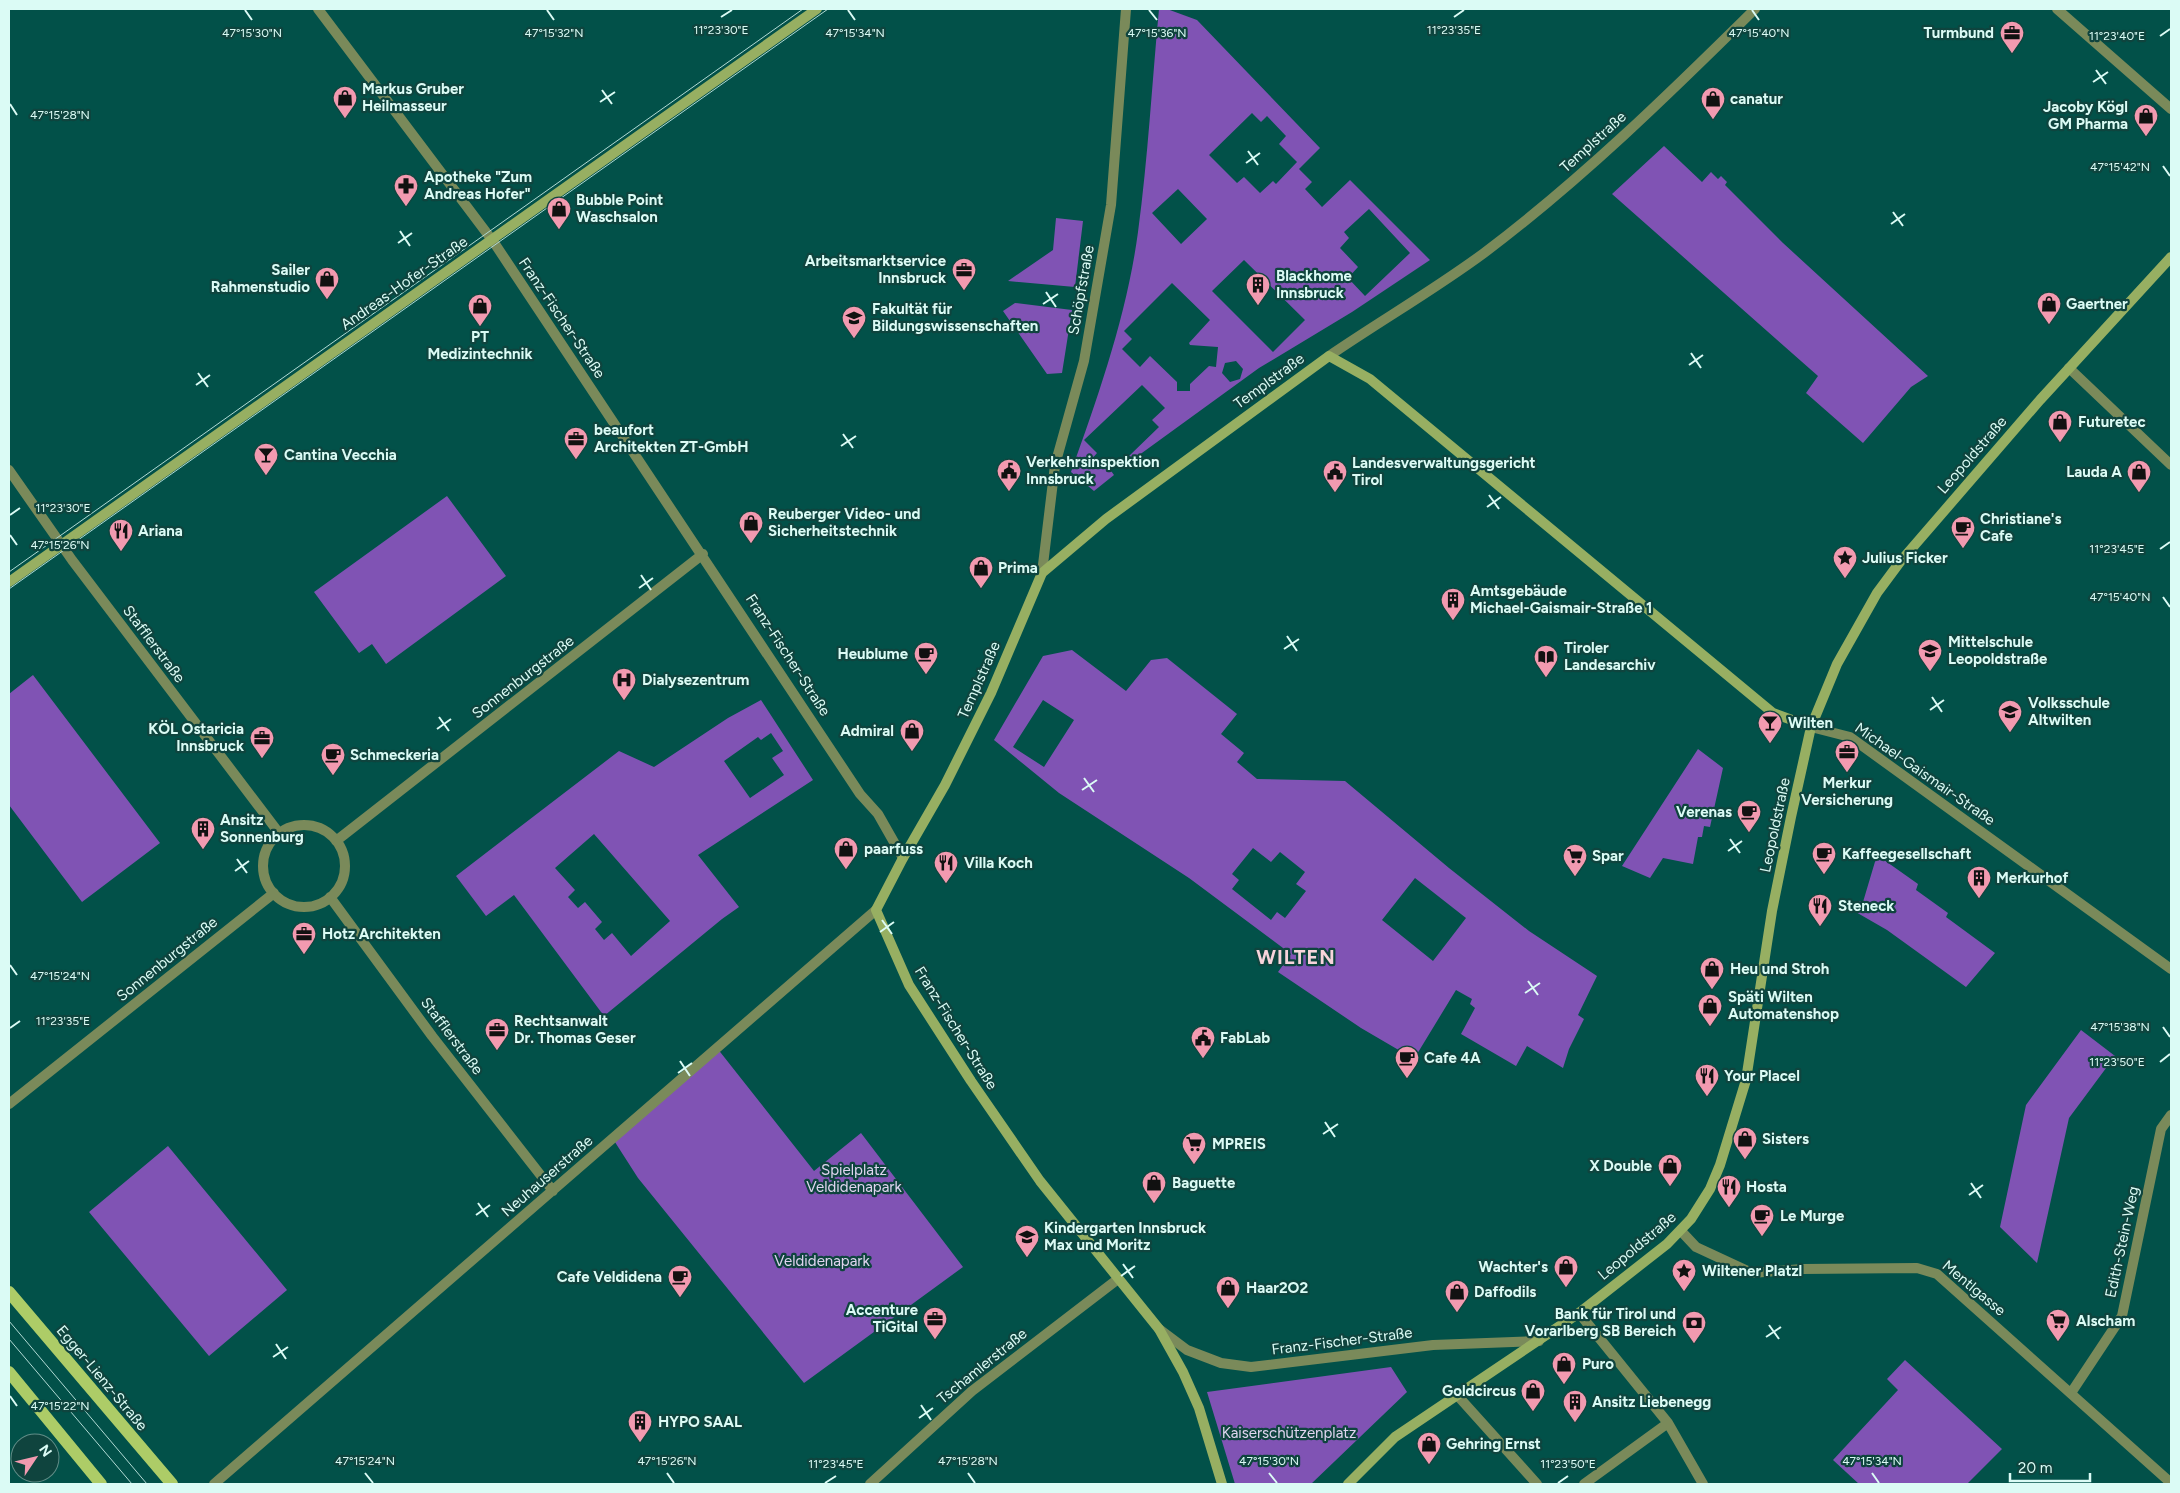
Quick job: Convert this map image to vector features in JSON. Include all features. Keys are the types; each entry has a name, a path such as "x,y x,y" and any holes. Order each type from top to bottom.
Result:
{"main road":[{"name":"Egger-Lienz-Straße","path":"9,1292 172,1484"},
{"path":"9,1372 101,1484"}],"street":[{"name":"Franz-Fischer-Straße","path":"318,9 491,239 860,794 878,814 903,858"},
{"name":"Andreas-Hofer-Straße","path":"9,582 817,9"},
{"name":"Schöpfstraße","path":"1042,573 1056,465 1084,361 1109,221 1126,9"},
{"name":"Templstraße","path":"903,858 945,785 991,693 1042,573 1106,518 1329,356 1482,254 1547,203 1696,67 1754,9"},
{"path":"2057,9 2171,109"},
{"name":"Leopoldstraße","path":"1348,1484 1395,1436 1539,1341 1625,1278 1681,1231 1704,1198 1717,1172 1746,1080 1772,911 1811,727 1837,664 1877,593 1913,546 2068,368 2171,257"},
{"name":"Michael-Gaismair-Straße","path":"1329,356 1370,379 1773,713 1811,727 1850,737 2171,969"},
{"path":"2068,368 2171,465"},
{"name":"Stafflerstraße","path":"9,470 62,544 279,833"},
{"name":"Sonnenburgstraße","path":"336,841 702,554"},
{"path":"304,825 316,827 327,832 336,841 343,852 345,864 344,877 330,897 319,904 307,907 295,906 283,901 266,882 263,868 264,855 270,842 279,833 291,827 304,825"},
{"path":"876,910 903,858"},
{"name":"Sonnenburgstraße","path":"9,1104 274,893"},
{"name":"Stafflerstraße","path":"330,897 432,1036 552,1191"},
{"name":"Franz-Fischer-Straße","path":"876,910 909,985 971,1081 1040,1181 1159,1329 1183,1372 1199,1408 1222,1484"},
{"name":"Neuhauserstraße","path":"214,1484 876,910"},
{"name":"Edith-Stein-Weg","path":"2071,1393 2122,1316 2161,1129 2171,1116"},
{"name":"Mentlgasse","path":"1681,1231 1696,1246 1752,1272 1802,1269 1916,1268 1931,1271 1945,1280 2171,1482"},
{"name":"Tschamlerstraße","path":"870,1484 972,1391 1118,1279"},
{"path":"1579,1313 1668,1423 1703,1484"},
{"name":"Franz-Fischer-Straße","path":"1159,1329 1187,1350 1221,1363 1251,1367 1433,1345 1539,1341"},
{"path":"1457,1396 1537,1484"},
{"path":"1584,1484 1668,1423"}],"green space":[{"path":"1159,9 1167,9 1197,20 1320,148 1299,169 1312,182 1305,189 1322,207 1350,180 1430,260 1352,312 1259,368 1135,458 1129,456 1159,427 1152,420 1165,408 1142,385 1084,440 1097,453 1091,460 1100,469 1106,464 1114,475 1094,491 1071,472 1111,353 1133,263 1145,176","holes":["1252,113 1261,122 1267,116 1286,136 1279,144 1297,162 1276,184 1273,181 1260,193 1244,177 1237,183 1209,155","1178,189 1207,219 1181,244 1152,213","1369,209 1410,253 1365,296 1348,278 1358,267 1340,248 1349,238 1344,232","1244,260 1305,320 1273,352 1212,291","1172,283 1210,320 1189,343 1190,345 1218,347 1216,367 1209,366 1190,384 1190,391 1177,391 1177,382 1150,356 1140,367 1122,349 1132,339 1124,331","1236,361 1243,369 1240,379 1230,382 1222,373 1225,363"]},
{"path":"1664,146 1702,182 1711,172 1718,179 1721,176 1727,182 1725,185 1783,243 1928,376 1911,387 1863,443 1806,393 1818,376 1612,194"},
{"path":"1056,218 1083,221 1075,287 1008,281 1053,250"},
{"path":"1015,303 1072,310 1062,373 1047,374 1003,311"},
{"path":"447,496 506,576 386,664 372,644 359,653 314,592"},
{"path":"1072,650 1126,691 1151,660 1167,658 1237,714 1221,734 1244,753 1237,762 1257,779 1345,781 1449,868 1529,931 1597,976 1578,1015 1584,1019 1569,1049 1563,1068 1527,1046 1516,1066 1461,1034 1475,1008 1470,1004 1472,999 1456,990 1414,1059 1361,1028 1278,972 1291,954 1189,878 1059,793 994,740 1043,656","holes":["1043,700 1074,720 1044,767 1013,747","1253,848 1271,862 1280,852 1305,872 1296,884 1306,891 1285,918 1277,912 1271,920 1232,889 1239,880 1232,874","1415,878 1466,918 1433,961 1382,920"]},
{"path":"33,675 160,843 82,902 9,805 9,694"},
{"path":"761,700 813,780 698,855 739,907 604,1016 514,895 486,916 456,876 619,751 654,767 728,718","holes":["771,733 783,751 772,758 784,775 750,798 724,761 758,737 761,740","594,834 670,921 631,956 612,933 604,940 595,929 602,922 585,902 578,908 568,897 575,890 555,868"]},
{"path":"1698,749 1723,768 1710,827 1704,826 1702,837 1698,837 1693,864 1663,858 1650,878 1622,866"},
{"path":"1877,855 1918,884 1916,890 1948,913 1946,917 1995,953 1966,987 1887,930 1854,911 1859,901 1863,902"},
{"path":"2081,1030 2115,1056 2069,1118 2037,1263 2000,1227 2026,1105"},
{"name":"Veldidenapark","path":"717,1048 814,1171 861,1133 963,1267 804,1383 638,1178 613,1139"},
{"path":"168,1146 287,1290 209,1356 89,1212"},
{"path":"1905,1360 2002,1449 1967,1484 1859,1484 1833,1460 1898,1390 1887,1379"},
{"name":"Kaiserschützenplatz","path":"1391,1367 1407,1392 1311,1484 1235,1484 1207,1392"}],"tram line":[{"path":"9,572 803,9"},
{"path":"9,589 828,9"},
{"path":"9,1321 147,1484"},
{"path":"9,1339 132,1484"}],"place":[{"name":"Turmbund","path":"2012,54"},
{"name":"Markus Gruber Heilmasseur","path":"345,119"},
{"name":"canatur","path":"1713,120"},
{"name":"Jacoby Kögl GM Pharma","path":"2146,137"},
{"name":"Apotheke \"Zum Andreas Hofer\"","path":"406,207"},
{"name":"Bubble Point Waschsalon","path":"559,230"},
{"name":"Arbeitsmarktservice Innsbruck","path":"964,291"},
{"name":"Sailer Rahmenstudio","path":"327,300"},
{"name":"Blackhome Innsbruck","path":"1258,306"},
{"name":"Gaertner","path":"2049,325"},
{"name":"PT Medizintechnik","path":"480,327"},
{"name":"Fakultät für Bildungswissenschaften","path":"854,339"},
{"name":"Futuretec","path":"2060,443"},
{"name":"beaufort Architekten ZT-GmbH","path":"576,460"},
{"name":"Cantina Vecchia","path":"266,476"},
{"name":"Verkehrsinspektion Innsbruck","path":"1009,492"},
{"name":"Landesverwaltungsgericht Tirol","path":"1335,493"},
{"name":"Lauda A","path":"2139,493"},
{"name":"Reuberger Video- und Sicherheitstechnik","path":"751,544"},
{"name":"Christiane's Cafe","path":"1963,549"},
{"name":"Ariana","path":"121,552"},
{"name":"Julius Ficker","path":"1845,579"},
{"name":"Prima","path":"981,589"},
{"name":"Amtsgebäude Michael-Gaismair-Straße 1","path":"1453,621"},
{"name":"Mittelschule Leopoldstraße","path":"1930,672"},
{"name":"Heublume","path":"926,675"},
{"name":"Tiroler Landesarchiv","path":"1546,678"},
{"name":"Dialysezentrum","path":"624,701"},
{"name":"Volksschule Altwilten","path":"2010,733"},
{"name":"Wilten","path":"1770,744"},
{"name":"Admiral","path":"912,752"},
{"name":"KÖL Ostaricia Innsbruck","path":"262,759"},
{"name":"Merkur Versicherung","path":"1847,773"},
{"name":"Schmeckeria","path":"333,776"},
{"name":"Verenas","path":"1749,833"},
{"name":"Ansitz Sonnenburg","path":"203,850"},
{"name":"paarfuss","path":"846,870"},
{"name":"Kaffeegesellschaft","path":"1824,875"},
{"name":"Spar","path":"1575,877"},
{"name":"Villa Koch","path":"946,884"},
{"name":"Merkurhof","path":"1979,899"},
{"name":"Steneck","path":"1820,927"},
{"name":"Hotz Architekten","path":"304,955"},
{"name":"Heu und Stroh","path":"1712,990"},
{"name":"Späti Wilten Automatenshop","path":"1710,1027"},
{"name":"Rechtsanwalt Dr. Thomas Geser","path":"497,1051"},
{"name":"FabLab","path":"1203,1059"},
{"name":"Cafe 4A","path":"1407,1079"},
{"name":"Your Placel","path":"1707,1097"},
{"name":"Sisters","path":"1745,1160"},
{"name":"MPREIS","path":"1194,1165"},
{"name":"X Double","path":"1670,1187"},
{"name":"Baguette","path":"1154,1204"},
{"name":"Hosta","path":"1729,1208"},
{"name":"Le Murge","path":"1762,1237"},
{"name":"Kindergarten Innsbruck Max und Moritz","path":"1027,1258"},
{"name":"Wachter's","path":"1566,1288"},
{"name":"Wiltener Platzl","path":"1684,1292"},
{"name":"Cafe Veldidena","path":"680,1298"},
{"name":"Haar2O2","path":"1228,1309"},
{"name":"Daffodils","path":"1457,1313"},
{"name":"Accenture TiGital","path":"935,1340"},
{"name":"Alscham","path":"2058,1342"},
{"name":"Bank für Tirol und Vorarlberg SB Bereich","path":"1694,1344"},
{"name":"Puro","path":"1564,1385"},
{"name":"Goldcircus","path":"1533,1412"},
{"name":"Ansitz Liebenegg","path":"1575,1423"},
{"name":"HYPO SAAL","path":"640,1443"},
{"name":"Gehring Ernst","path":"1429,1465"}],"district":[{"name":"WILTEN","path":"1296,957"}],"park label":[{"name":"Spielplatz Veldidenapark","path":"854,1178"}]}
